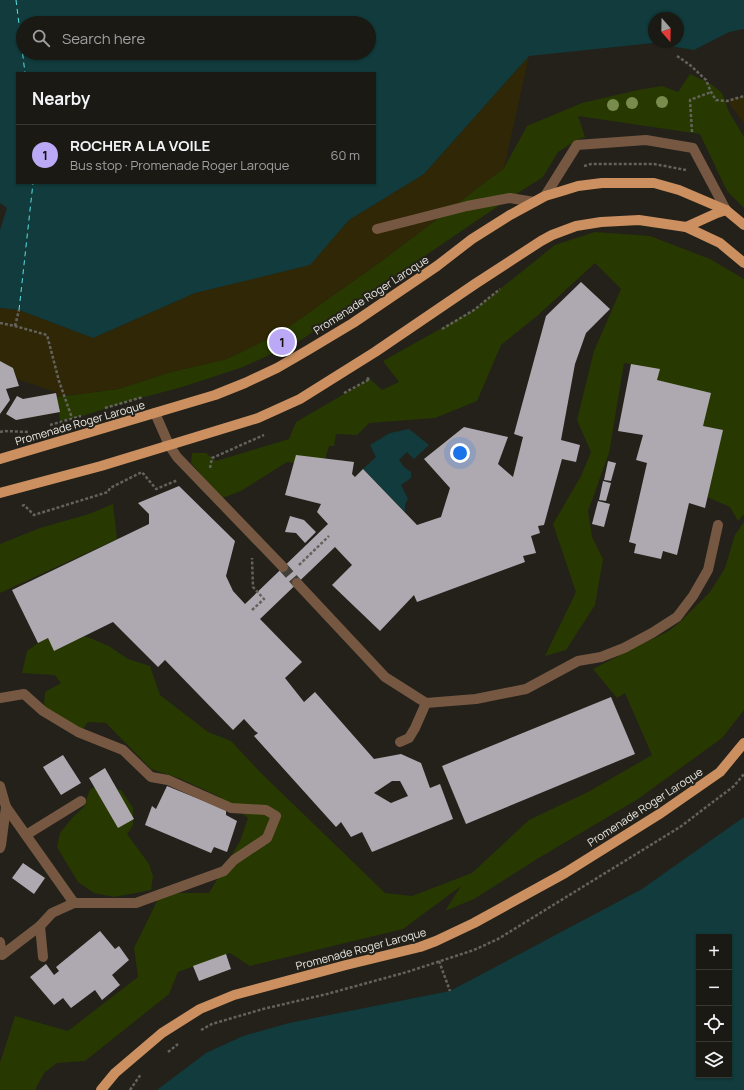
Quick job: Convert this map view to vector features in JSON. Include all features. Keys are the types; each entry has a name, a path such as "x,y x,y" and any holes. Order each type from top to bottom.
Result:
{"main road":[{"name":"Promenade Roger Laroque","path":"0,459 215,395 277,368 353,323 437,266 472,239 510,215 545,196 578,186 602,183 654,183 679,190 726,210 744,224"},
{"path":"686,227 726,210"},
{"path":"0,493 101,466 258,418 300,399 375,352 475,284 552,235 576,226 601,222 639,220 686,227 720,243 744,263"},
{"name":"Promenade Roger Laroque","path":"101,1090 115,1073 162,1033 200,1009 234,995 420,947 474,923 566,873 661,813 720,772 744,742"}],"lane":[{"path":"545,196 577,145 646,140 693,148 726,210"},
{"path":"377,229 467,206 510,198 534,202"},
{"path":"155,413 169,445 178,457 283,568"},
{"path":"297,583 385,677 426,703 476,699 526,689 578,661 600,657 624,648 652,634 677,617 693,596 708,570 718,525"},
{"path":"0,698 24,694 44,711 78,732 123,750 151,777 168,780 231,808 266,810 276,816 267,838 234,860 224,871 136,903 74,903 52,913 40,926 1,953 0,942"},
{"path":"400,742 409,738 416,728 426,703"},
{"path":"0,786 6,807 74,903"},
{"path":"26,835 81,801"},
{"path":"0,848 6,807"},
{"path":"40,926 43,957"}],"path":[{"path":"677,56 690,65 706,80 716,100 727,101 744,96"},
{"path":"693,148 690,100 711,92"},
{"path":"15,326 18,310"},
{"path":"0,323 47,335 59,381 72,418"},
{"path":"99,410 147,396"},
{"path":"46,427 86,415"},
{"path":"0,432 31,432"},
{"path":"18,506 24,505 34,515 108,492 110,488 142,472 156,489 181,479"},
{"path":"298,566 329,536"},
{"path":"252,553 253,587 264,598 252,610"},
{"path":"439,961 450,991"}],"green space":[{"path":"690,74 711,84 722,93 729,112 744,137 744,208 727,191 700,134 578,116 585,137 577,140 558,152 543,177 298,342 243,367 182,387 126,402 86,415 60,421 57,397 118,389 171,372 227,359 280,333 383,260 504,168 527,126 582,103 638,90 662,86 678,92"},
{"path":"595,232 650,236 710,259 744,279 744,514 738,521 730,507 707,497 722,430 703,426 657,380 659,369 624,363 609,453 588,511 592,537 603,559 595,605 566,650 545,656 576,592 553,524 581,476 591,452 577,420 594,351 621,289 595,263 537,316 501,345 477,401 435,418 369,423 357,435 336,434 334,446 329,446 325,459 294,463 287,462 241,491 222,498 191,463 192,453 206,453 216,461 289,439 296,422 370,379 382,390 399,382 383,361 474,310 555,245"},
{"path":"113,504 117,539 0,593 0,544 40,528 89,514"},
{"path":"744,522 744,710 722,738 638,799 537,859 474,899 445,911 461,886 403,929 250,966 230,953 178,972 169,994 85,1061 57,1063 44,1073 35,1090 0,1090 0,1063 15,1016 68,1031 138,977 134,948 161,893 209,893 240,841 248,818 218,796 181,779 151,769 106,723 88,722 82,730 44,707 45,692 61,683 55,675 22,673 27,651 48,638 54,651 85,636 109,646 128,659 150,666 160,695 208,732 231,741 261,773 385,893 412,896 472,873 529,820 588,792 652,755 625,693 617,698 593,669 669,631 681,621 710,592 725,568 735,535"},
{"path":"104,786 121,790 133,808 133,825 127,834 149,864 153,876 151,890 114,897 94,893 78,882 57,847 60,833 73,817 84,807 90,789"}],"sand":[{"path":"529,56 504,168 383,260 280,333 227,359 171,372 118,389 57,397 56,392 17,379 13,368 0,361 0,308 19,310 93,338 195,293 309,265 349,220 424,174"},
{"path":"744,96 744,123 727,101"}],"water":[{"path":"0,0 744,0 744,29 729,32 694,50 682,48 684,48 684,12 648,12 648,44 529,56 424,174 349,220 310,265 195,293 93,338 19,310 0,308 0,230 7,208 0,203"},
{"path":"409,429 429,445 414,459 407,452 399,460 404,467 411,472 411,478 401,485 408,499 405,504 405,512 363,469 376,457 370,445 390,433"},
{"path":"744,817 744,1090 157,1090 206,1053 243,1036 289,1023 450,991 642,889"}],"building":[{"path":"581,282 610,309 586,333 575,364 561,440 580,445 576,462 562,459 544,525 538,526 540,533 531,536 536,553 523,556 525,562 417,602 414,595 380,631 332,585 352,565 335,547 260,619 302,662 285,678 304,702 315,692 374,759 401,754 421,763 430,788 440,784 453,819 372,852 362,832 351,837 341,822 336,827 254,736 258,733 244,719 233,730 165,660 158,667 113,622 54,651 48,638 38,643 12,590 149,524 149,514 138,503 179,486 235,541 226,576 233,591 245,604 328,524 317,512 321,504 285,495 296,455 354,462 352,474 355,477 363,469 417,525 441,517 450,488 424,459 464,427 508,437 498,464 513,477 523,437 514,434 546,316","holes":["392,781 400,781 408,796 391,803 374,793"]},
{"path":"0,361 13,368 19,386 6,389 10,400 0,414"},
{"path":"631,364 660,369 657,380 711,393 703,426 723,430 705,508 689,503 677,555 663,551 661,559 634,553 636,544 629,542 647,463 636,460 643,435 618,431"},
{"path":"56,393 60,412 16,420 6,414 17,396 23,399"},
{"path":"608,461 616,463 611,481 604,480"},
{"path":"603,481 611,483 606,501 599,500"},
{"path":"598,501 610,504 604,527 592,524"},
{"path":"290,516 304,520 316,532 305,543 296,533 285,532"},
{"path":"611,697 635,754 466,824 442,766"},
{"path":"63,755 81,783 61,795 43,767"},
{"path":"105,768 134,819 118,828 89,778"},
{"path":"167,786 226,810 226,815 237,821 227,852 214,847 211,853 145,825 152,806 156,809"},
{"path":"23,863 45,878 34,894 12,878"},
{"path":"100,931 115,949 119,946 129,960 112,975 120,985 102,1000 95,990 71,1008 63,998 54,1005 30,977 46,964 54,975 59,971 56,967"},
{"path":"226,954 231,969 199,981 193,966"}],"ferry route":[{"path":"16,0 18,16"},
{"path":"23,60 25,72"},
{"path":"19,310 33,184"}],"tunnel":[{"path":"283,567 297,583"}],"place":[{"name":"ROCHER A LA VOILE","path":"282,342"}]}
